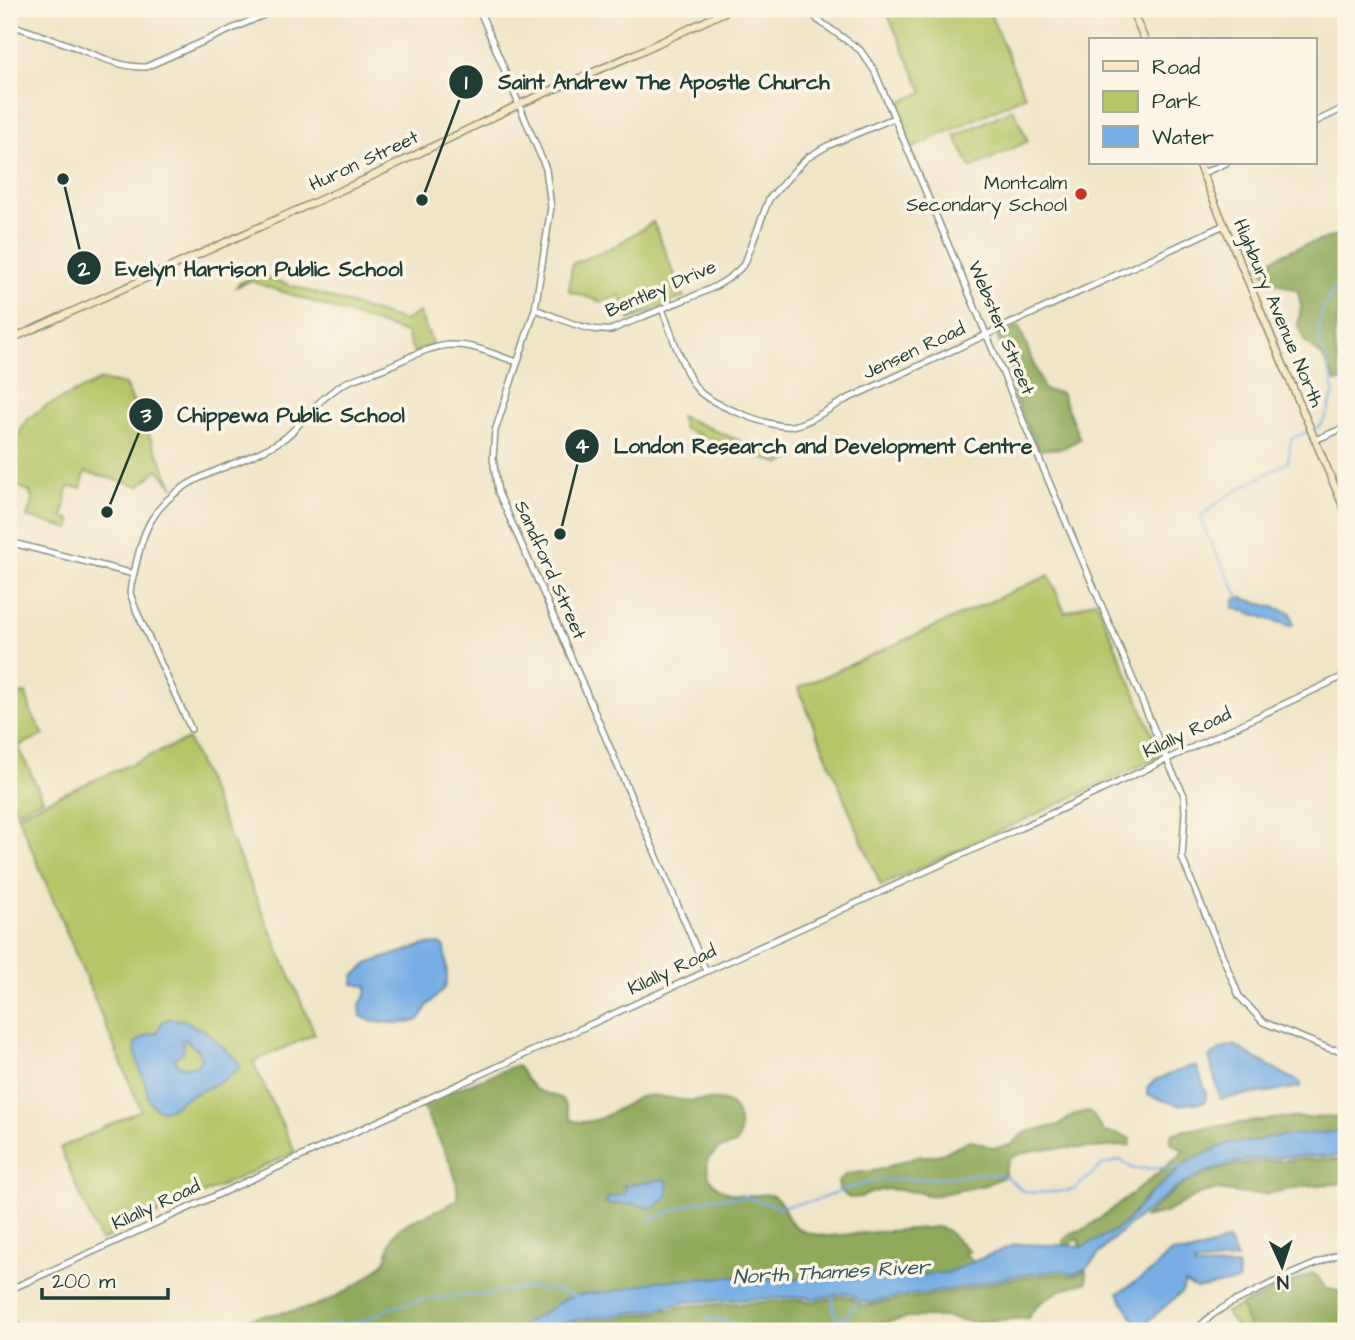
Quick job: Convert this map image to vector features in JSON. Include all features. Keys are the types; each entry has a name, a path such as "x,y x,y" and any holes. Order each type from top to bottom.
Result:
{"main road":[{"name":"Huron Street","path":"9,340 366,179 520,104 731,9"},
{"path":"1131,9 1144,38"},
{"name":"Highbury Avenue North","path":"1198,164 1346,513"},
{"path":"9,1308 19,1331"}],"street":[{"path":"9,24 130,66 146,67 277,9"},
{"name":"Sandford Street","path":"479,9 546,169 551,207 535,309 495,431 493,458 498,492 706,971"},
{"name":"Webster Street","path":"810,9 818,20 860,50 874,70 1184,795 1182,858 1239,996 1263,1021 1329,1049 1346,1051"},
{"path":"1316,122 1346,107"},
{"name":"Bentley Drive","path":"535,309 587,329 611,330 704,292 739,270 749,255 769,199 807,158 827,146 894,118"},
{"path":"1202,172 1224,164"},
{"name":"Jensen Road","path":"662,309 689,376 704,396 715,403 764,421 792,426 1224,225"},
{"path":"191,729 136,610 131,593 145,534 162,504 176,491 284,438 321,401 345,384 439,346 472,348 517,362"},
{"path":"1315,440 1346,427"},
{"path":"9,542 134,574"},
{"name":"Kilally Road","path":"9,1290 1346,675"},
{"path":"1195,1331 1228,1304 1346,1251"}],"green space":[{"path":"885,9 988,9 1025,96 911,149 897,112 897,104 923,92"},
{"path":"1013,109 1028,141 971,168 955,136"},
{"path":"653,222 684,297 630,320 620,295 602,302 569,291 572,264 615,246"},
{"path":"1346,234 1346,292 1340,300 1334,339 1341,381 1336,382 1322,356 1305,342 1298,326 1301,306 1298,291 1272,281 1257,267 1293,249"},
{"path":"258,275 404,321 419,312 432,342 430,346 414,353 406,333 250,281 236,287"},
{"path":"1019,326 1044,390 1061,393 1080,439 1063,448 1038,450 1014,398 1012,370 997,335"},
{"path":"101,380 125,385 174,488 158,469 140,486 85,472 81,488 68,487 63,517 71,520 70,529 27,517 33,498 30,496 31,492 9,482 9,437 16,439 27,420 44,407"},
{"path":"680,416 740,441 734,448 684,429"},
{"path":"749,443 794,457 781,464 744,452"},
{"path":"1049,575 1065,613 1096,600 1162,756 881,886 798,688"},
{"path":"26,693 31,712 44,735 18,746 43,799 16,811 9,794 9,695"},
{"path":"188,739 315,1034 253,1062 295,1152 100,1241 60,1148 141,1110 17,814"},
{"path":"517,1065 536,1090 561,1098 571,1120 580,1122 597,1119 645,1096 726,1102 732,1105 736,1112 740,1134 736,1144 719,1149 708,1159 709,1175 721,1190 744,1196 773,1196 783,1206 795,1226 817,1235 937,1227 946,1230 970,1251 964,1253 976,1263 944,1275 780,1282 763,1279 515,1331 226,1331 245,1320 306,1308 345,1292 383,1264 392,1238 401,1227 457,1200 455,1176 421,1103"},
{"path":"1087,1111 1104,1132 1131,1139 1130,1145 1030,1151 1010,1158 1005,1176 985,1185 932,1196 888,1189 849,1198 840,1191 838,1182 846,1174 879,1170 917,1156 944,1153 969,1140 994,1148 1010,1145 1026,1132 1059,1125 1073,1115"},
{"path":"1346,1117 1346,1132 1212,1151 1187,1163 1145,1198 1125,1223 1113,1233 1084,1248 1080,1247 1079,1240 1076,1239 1063,1248 1063,1241 1071,1233 1085,1229 1180,1155 1184,1149 1171,1143 1171,1134 1280,1118"},
{"path":"1346,1159 1346,1183 1305,1186 1267,1194 1217,1190 1201,1193 1165,1213 1143,1218 1185,1184 1223,1168 1264,1161"},
{"path":"1086,1270 1087,1282 1051,1295 1036,1307 1028,1318 972,1322 945,1317 913,1317 841,1331 548,1331 571,1324 684,1306 802,1300 814,1302 845,1296 867,1306 1012,1279 1063,1273 1074,1276"},
{"path":"1313,1273 1325,1288 1346,1293 1346,1331 1250,1331 1241,1306 1243,1304"},
{"path":"1241,1306 1250,1331 1236,1331 1238,1330 1225,1312"}],"water":[{"path":"1239,597 1291,613 1293,624 1290,626 1234,608 1234,601"},
{"path":"439,944 445,947 445,988 417,1021 373,1022 361,1016 360,1004 366,995 367,986 353,984 354,976 369,963 424,945"},
{"path":"168,1019 185,1020 203,1029 237,1060 240,1067 227,1078 171,1108 165,1110 154,1107 149,1100 135,1043 149,1034 157,1033 162,1022","holes":["185,1039 201,1057 198,1065 186,1067 178,1065 174,1059 184,1051 182,1041"]},
{"path":"1235,1045 1301,1083 1301,1087 1220,1099 1209,1057"},
{"path":"1191,1066 1197,1067 1206,1092 1205,1102 1178,1105 1147,1095 1147,1088 1155,1080"},
{"name":"North Thames River","path":"1346,1131 1346,1156 1250,1160 1206,1172 1184,1183 1122,1231 1087,1267 1074,1274 1064,1270 1013,1276 869,1303 859,1301 846,1293 815,1299 803,1297 686,1302 654,1310 572,1321 541,1331 514,1331 565,1299 658,1281 745,1276 781,1280 870,1274 900,1276 946,1273 1016,1244 1085,1246 1127,1221 1148,1196 1189,1161 1229,1143"},
{"path":"667,1180 667,1198 655,1207 606,1204 607,1198 624,1194 626,1189 623,1185"},
{"path":"1228,1239 1237,1259 1194,1264 1194,1267 1237,1266 1239,1281 1196,1289 1185,1283 1182,1292 1139,1329 1118,1293 1152,1271 1171,1252 1189,1253"}],"waterway":[{"path":"1239,597 1213,547 1201,516 1224,498 1288,462 1291,439 1320,426 1326,417 1334,393 1319,331 1322,312 1333,290 1346,276"},
{"path":"649,1220 712,1198 746,1197 779,1207 814,1201 878,1180 944,1178 981,1173 1005,1176 1023,1191 1036,1193 1075,1189 1102,1165 1120,1160 1133,1169 1184,1167"},
{"path":"298,1331 355,1323 386,1309 429,1298 483,1295 528,1287 564,1292 577,1297"},
{"path":"833,1296 833,1310 838,1319"},
{"path":"794,1331 847,1317 857,1300"},
{"path":"706,1318 723,1319 750,1331"},
{"path":"840,1320 846,1331"}],"place":[{"name":"Evelyn Harrison Public School","path":"63,179"},
{"name":"Montcalm Secondary School","path":"1081,194"},
{"name":"Saint Andrew The Apostle Church","path":"422,200"},
{"name":"Chippewa Public School","path":"107,512"},
{"name":"London Research and Development Centre","path":"560,534"}]}
